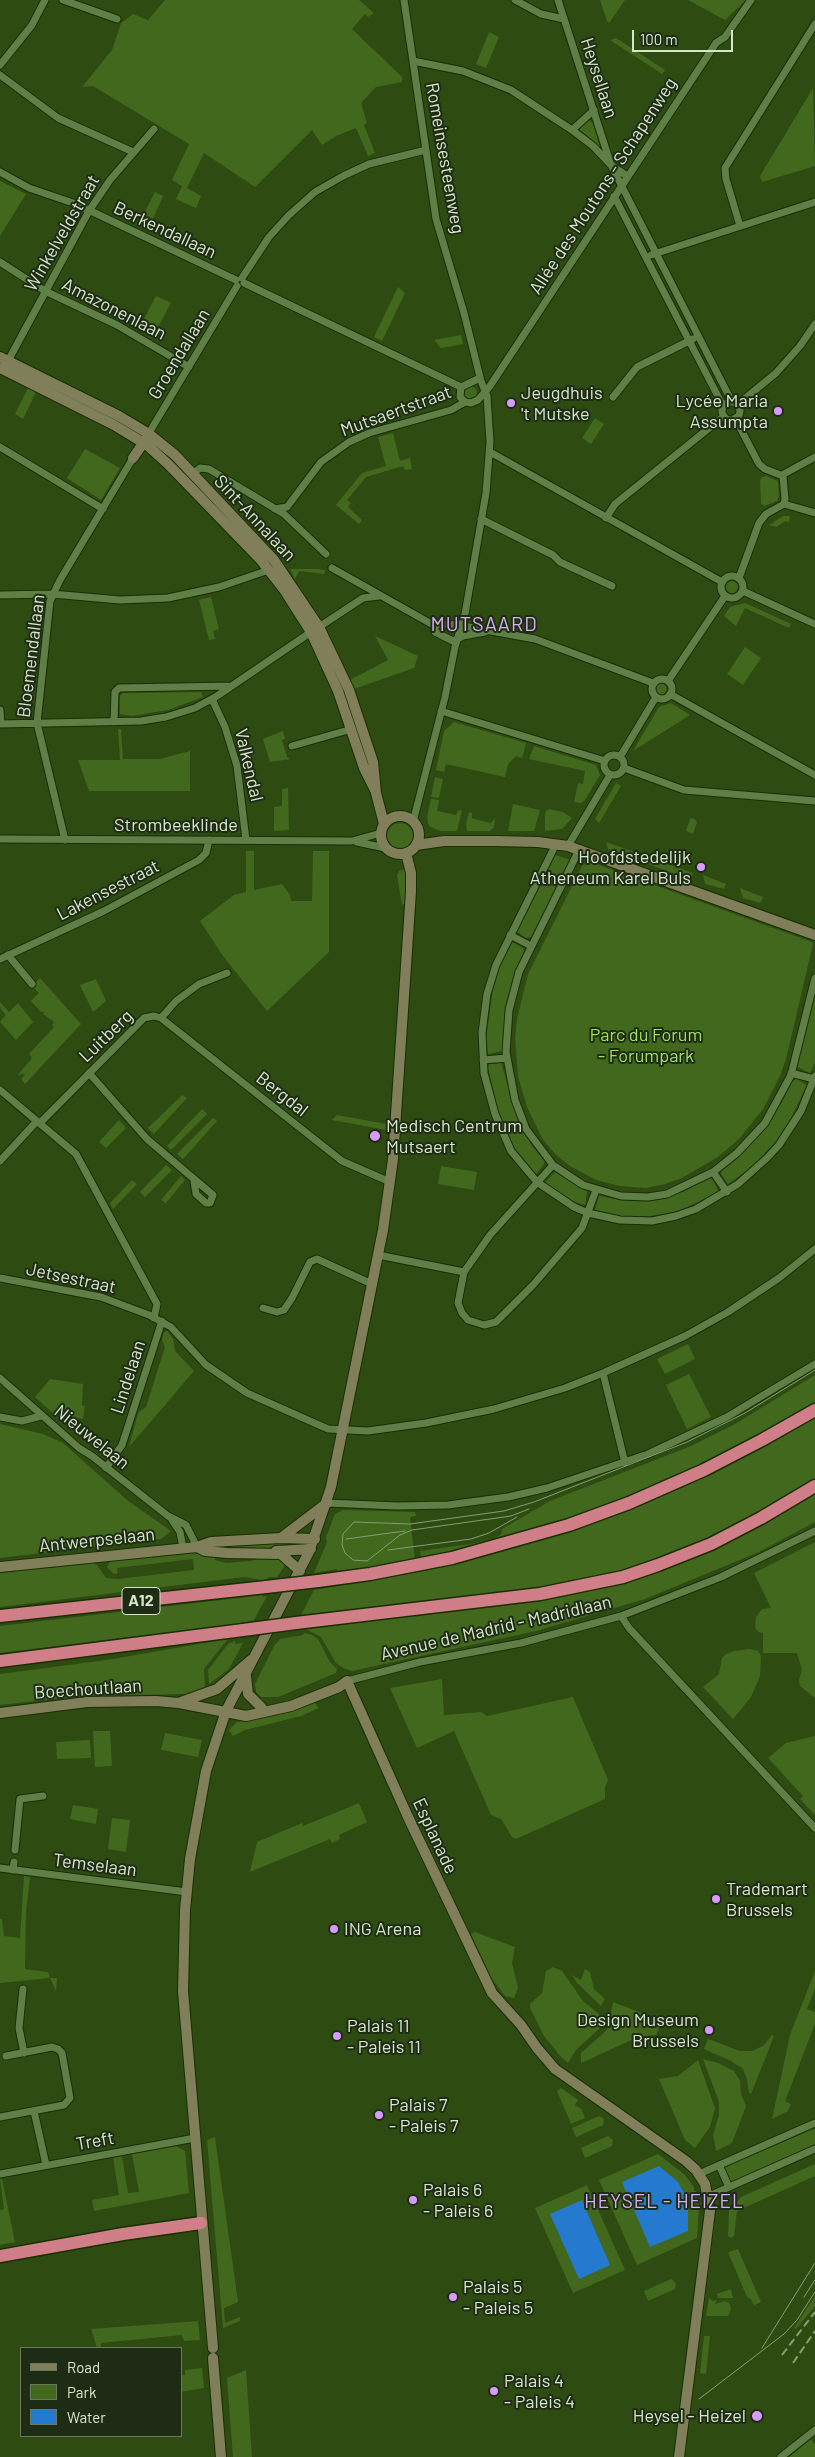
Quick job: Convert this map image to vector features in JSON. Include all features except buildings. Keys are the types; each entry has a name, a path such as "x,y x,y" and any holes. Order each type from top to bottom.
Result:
{"highway":[{"name":"A12","path":"0,1615 318,1581 370,1574 452,1558 569,1524 628,1503 704,1470 815,1410"},
{"name":"A12","path":"2,1661 540,1594 623,1577 711,1544 761,1518 815,1486"},
{"path":"0,2256 123,2234 201,2223"}],"main road":[{"name":"Sint-Annalaan","path":"4,359 119,416 146,438 168,464 269,570 315,630 352,729 364,768 376,794 381,810 383,829"},
{"name":"Sint-Annalaan","path":"0,368 146,438 175,455 274,560 349,690 374,768 376,794"},
{"name":"Bloemendallaan","path":"133,458 146,438"},
{"path":"381,810 396,817 404,817 413,822 418,832 416,845"},
{"path":"396,817 383,829 385,848 397,854 406,854 416,845 444,841 538,842 568,846 815,935"},
{"path":"418,832 444,841"},
{"path":"221,2457 183,1991 187,1892 192,1842 206,1771 226,1711 313,1544 327,1503 343,1430 378,1255 396,1135 412,891 411,874 406,854"},
{"path":"281,1538 327,1503"},
{"name":"Antwerpselaan","path":"0,1567 197,1547 211,1542 281,1538 313,1544"},
{"name":"Antwerpselaan","path":"197,1547 205,1551 227,1553 266,1552 313,1544"},
{"name":"Antwerpselaan","path":"266,1552 284,1556 300,1571"},
{"name":"Boechoutlaan","path":"179,1703 217,1689 258,1652"},
{"path":"246,1675 248,1694 262,1708"},
{"name":"Avenue de Madrid - Madridlaan","path":"226,1711 262,1708 283,1703 338,1681 347,1681"},
{"name":"Avenue de Madrid - Madridlaan","path":"226,1711 243,1716 274,1711 339,1687 347,1681"},
{"name":"Esplanade","path":"347,1681 482,1975 499,2002 521,2025 555,2069 686,2160 699,2174"},
{"name":"Boechoutlaan","path":"0,1713 87,1702 134,1701 179,1703 226,1711"},
{"path":"679,2457 710,2210 709,2196 699,2174"}],"street":[{"path":"0,65 32,26 45,0"},
{"path":"63,0 117,19"},
{"name":"Romeinsesteenweg","path":"404,0 436,219 485,392 490,452 487,487 462,626 413,822"},
{"path":"515,0 541,14 564,19"},
{"name":"Heysellaan","path":"558,0 611,165"},
{"name":"Allée des Moutons - Schapenweg","path":"485,392 716,43 725,37 751,0"},
{"path":"740,226 726,179 725,168 815,24"},
{"path":"413,61 462,71 503,86 572,130 593,146 611,165 627,176"},
{"path":"0,75 58,118 133,152"},
{"path":"572,130 594,110"},
{"name":"Winkelveldstraat","path":"4,359 45,291 89,211 110,180 154,129"},
{"name":"Groendallaan","path":"146,438 260,248 278,227 319,190 369,164 426,150"},
{"path":"611,165 698,336 740,412 736,418 730,420 724,416"},
{"name":"Berkendallaan","path":"0,172 29,188 89,211 461,387"},
{"path":"614,196 690,340 723,406 724,416"},
{"path":"647,256 815,202"},
{"name":"Amazonenlaan","path":"0,262 45,291 117,325 188,367"},
{"path":"723,406 735,403 776,373 800,346 815,324"},
{"path":"613,397 637,367 698,336"},
{"path":"480,378 461,387 461,404 474,402 485,392"},
{"name":"Mutsaertstraat","path":"275,509 287,506 321,462 349,442 461,404"},
{"path":"606,518 615,504 724,416"},
{"path":"736,418 759,464 765,469 782,475 815,457"},
{"path":"0,447 103,509"},
{"path":"490,452 722,582"},
{"name":"Bloemendallaan","path":"65,840 37,724 52,594 133,458"},
{"path":"192,474 200,468 209,469 275,509 304,531 326,554"},
{"path":"782,475 784,504"},
{"path":"739,578 763,517 784,504 815,512"},
{"path":"481,520 553,555 560,562 612,586"},
{"path":"332,568 435,626 437,633 451,640 462,636 488,632"},
{"path":"0,595 52,594 120,600 168,598 219,587 269,570"},
{"path":"728,576 739,578 743,584 743,591 736,598 725,596 721,590 722,582 728,576"},
{"path":"743,591 815,624"},
{"path":"0,710 0,724 146,721 166,717 195,708 212,699 363,598 382,596"},
{"path":"668,681 725,596"},
{"path":"435,626 439,624 462,626 543,641 653,683"},
{"path":"653,683 660,679 668,681 672,687 670,694 666,698 656,697"},
{"path":"653,683 652,691 656,697"},
{"path":"114,722 115,694 119,688 233,686"},
{"path":"670,694 815,775"},
{"path":"620,757 656,697"},
{"name":"Valkendal","path":"212,699 225,728 237,766 246,840"},
{"path":"441,711 605,761"},
{"path":"292,746 352,729"},
{"path":"612,756 620,757 624,762 624,768 619,774 610,775 604,769 605,761 612,756"},
{"path":"624,768 684,790 815,800"},
{"path":"568,846 610,775"},
{"name":"Strombeeklinde","path":"352,841 383,829"},
{"name":"Strombeeklinde","path":"0,840 352,841 385,848"},
{"name":"Lakensestraat","path":"0,959 109,908 199,860 206,853 208,840"},
{"path":"556,844 496,965 487,994 483,1027 483,1060 488,1094 502,1134 517,1160 537,1182 561,1200 588,1213 620,1220 652,1221 696,1209 726,1192 754,1171 779,1145 800,1111 814,1078 791,1072"},
{"path":"579,850 531,946 512,996 507,1024 507,1058 510,1081 519,1114 533,1141 553,1165 570,1178 596,1190 621,1196 648,1197 675,1191 714,1172 737,1153 765,1123 791,1072 815,978"},
{"path":"510,935 531,946"},
{"path":"8,955 32,984"},
{"name":"Luitberg","path":"0,1161 144,1018 154,1016 161,1018 176,1001 199,984 227,973"},
{"name":"Bergdal","path":"161,1018 346,1164 390,1182"},
{"path":"483,1060 507,1058"},
{"path":"89,1074 137,1129 188,1173 194,1181"},
{"path":"0,1090 72,1150 79,1160 157,1304 154,1318"},
{"path":"553,1165 490,1235 464,1272 458,1297 462,1313 468,1320 488,1324 496,1322 533,1285 582,1228 596,1190"},
{"path":"714,1172 726,1192"},
{"path":"162,1321 171,1327 199,1359 234,1386 328,1429 396,1428 494,1409 565,1388 603,1373 670,1344 728,1312 779,1278 815,1249"},
{"path":"378,1255 464,1272"},
{"path":"262,1308 277,1312 284,1310 310,1262 317,1258 372,1284"},
{"name":"Jetsestraat","path":"0,1278 101,1297 162,1321"},
{"name":"Lindelaan","path":"106,1468 122,1445 162,1321"},
{"path":"327,1503 418,1506 488,1500 547,1488 625,1463 728,1417 815,1364"},
{"path":"603,1373 625,1463"},
{"name":"Nieuwelaan","path":"0,1378 79,1448 168,1516 188,1527 197,1547"},
{"path":"0,1416 22,1421 42,1416"},
{"name":"Nieuwelaan","path":"168,1516 179,1528 183,1548"},
{"name":"Avenue de Madrid - Madridlaan","path":"347,1681 420,1662 529,1641 621,1616 714,1581 815,1531"},
{"path":"621,1616 629,1628 815,1828"},
{"path":"15,1850 20,1799 43,1796"},
{"name":"Temselaan","path":"0,1868 14,1866 187,1892"},
{"path":"23,1989 19,2028 24,2053"},
{"path":"0,2117 64,2105 69,2101 70,2095 60,2050 52,2047 6,2056"},
{"path":"34,2111 46,2165"},
{"path":"699,2174 815,2123"},
{"name":"Treft","path":"0,2174 195,2138"},
{"path":"709,2196 815,2149"},
{"path":"719,2165 729,2187"},
{"path":"781,2457 815,2430"}],"green space":[{"path":"165,0 359,0 374,13 368,17 365,14 352,29 402,77 402,82 376,87 361,103 367,123 364,125 375,153 368,156 356,128 336,136 322,145 312,130 255,187 204,153 187,188 201,196 196,208 176,199 182,186 172,180 189,144 93,86 82,87 112,50 121,23 133,14 148,20"},
{"path":"600,0 625,0 609,23"},
{"path":"688,0 746,0 725,20"},
{"path":"489,32 499,37 486,68 476,64"},
{"path":"616,38 665,70 662,74 610,40"},
{"path":"813,88 815,166 762,182 760,176"},
{"path":"588,120 593,123 600,147 580,130"},
{"path":"0,181 26,194 0,236"},
{"path":"155,192 163,196 148,230 138,225"},
{"path":"398,287 405,293 382,341 374,337"},
{"path":"156,296 171,303 152,338 138,330"},
{"path":"461,335 463,344 441,348 434,340"},
{"path":"470,386 475,388 477,393 475,398 470,400 465,398 463,393 465,388"},
{"path":"28,388 36,392 23,419 15,414"},
{"path":"595,418 604,424 591,444 582,438"},
{"path":"393,433 400,461 410,458 412,469 405,470 403,466 366,477 347,500 351,503 348,507 362,520 359,524 336,505 362,473 386,466 378,437"},
{"path":"85,449 120,468 101,500 67,478"},
{"path":"766,476 778,481 779,496 777,501 764,506 761,503 760,480"},
{"path":"783,516 790,516 789,522 785,521 776,527 769,525"},
{"path":"290,569 325,570 324,574 299,571 295,579"},
{"path":"732,581 738,587 732,593 726,587"},
{"path":"211,597 219,629 213,631 215,639 209,640 199,600"},
{"path":"745,603 791,624 789,628 745,608 736,626 724,616 730,607"},
{"path":"375,636 418,656 414,668 354,689 350,680 388,660"},
{"path":"745,647 761,658 743,685 727,674"},
{"path":"661,683 667,689 661,695 655,689"},
{"path":"201,692 203,697 168,710 132,716 120,714 120,696 123,693"},
{"path":"671,703 690,715 633,751 659,707"},
{"path":"454,722 526,743 522,758 516,756 508,764 505,777 446,764 444,772 436,770 444,731"},
{"path":"118,729 121,729 123,759 160,759 190,751 190,791 89,791 78,760 120,760"},
{"path":"283,731 285,739 282,740 287,757 290,759 270,762 263,739"},
{"path":"534,746 596,765 600,775 585,800 581,803 574,802 578,783 583,784 585,771 529,759"},
{"path":"435,777 443,779 439,798 431,797"},
{"path":"616,783 621,786 599,823 595,819"},
{"path":"288,788 289,830 274,831 274,807 282,806 282,789"},
{"path":"431,799 439,800 437,811 456,815 458,810 462,811 457,831 440,831 429,826 427,817"},
{"path":"513,804 540,810 534,831 508,831"},
{"path":"549,809 563,812 572,818 562,829 545,831 545,815"},
{"path":"469,812 472,813 472,818 474,819 491,823 495,818 494,827 490,831 467,831 466,823"},
{"path":"693,818 697,822 693,834 686,831 690,819"},
{"path":"400,823 409,827 413,836 409,845 400,849 391,845 387,836 391,827"},
{"path":"606,842 693,873 691,880 608,849"},
{"path":"246,851 254,851 254,890 282,884 290,895 291,901 312,901 313,851 329,851 329,952 267,1011 223,956 200,921 234,895 246,892"},
{"path":"555,855 570,860 568,866 531,937 526,938 516,931"},
{"name":"Parc du Forum - Forumpark","path":"588,861 812,942 813,944 786,1059 780,1076 763,1109 739,1139 718,1157 682,1178 646,1188 620,1186 596,1180 570,1166 556,1155 542,1138 527,1107 518,1076 515,1037 517,1019 528,974 582,866"},
{"path":"405,869 407,887 405,903 402,905 397,875 399,871"},
{"path":"703,875 726,884 724,889 705,884"},
{"path":"740,888 763,897 760,903 743,898"},
{"path":"512,942 523,948 524,951 507,998 502,1051 488,1054 486,1039 493,989 500,964"},
{"path":"40,978 81,1024 25,1084 21,1079 25,1075 22,1073 18,1075 32,1058 29,1054 54,1027 52,1025 54,1022 43,1014 45,1012 41,1012 31,1001 39,993 32,986"},
{"path":"96,979 106,1001 93,1012 80,985"},
{"path":"815,992 815,1063 810,1073 797,1067"},
{"path":"0,1002 9,1012 18,1003 33,1022 16,1040 0,1022 6,1015 0,1008"},
{"path":"501,1063 519,1123 532,1146 545,1162 536,1175 515,1150 498,1114 488,1067 489,1064"},
{"path":"796,1079 807,1085 789,1122 776,1141 752,1167 728,1184 721,1174 722,1171 743,1153 765,1128 792,1082"},
{"path":"182,1095 187,1098 154,1134 148,1128"},
{"path":"202,1109 207,1114 171,1150 167,1146"},
{"path":"337,1115 386,1124 386,1130 332,1120"},
{"path":"213,1118 217,1121 183,1159 177,1154"},
{"path":"119,1120 126,1128 106,1148 99,1142"},
{"path":"166,1165 172,1170 145,1197 140,1192"},
{"path":"441,1166 477,1172 474,1190 438,1184"},
{"path":"555,1172 587,1191 585,1205 568,1200 547,1185 545,1182"},
{"path":"181,1176 185,1180 166,1203 161,1200"},
{"path":"712,1179 719,1192 676,1212 643,1217 616,1216 595,1210 599,1196 628,1201 650,1201 683,1192"},
{"path":"132,1180 137,1184 113,1209 110,1203"},
{"path":"167,1331 173,1339 175,1351 194,1371 129,1447 138,1413 146,1407 165,1347 162,1340 164,1332"},
{"path":"688,1344 695,1359 665,1374 657,1359"},
{"path":"689,1374 711,1417 687,1429 666,1385"},
{"path":"815,1375 815,1403 704,1464 627,1497 568,1519 530,1531 421,1559 420,1551 471,1544 495,1538 501,1534 502,1529 550,1501 691,1446 735,1424"},
{"path":"50,1379 83,1384 82,1405 85,1406 83,1419 55,1415 35,1397"},
{"path":"815,1416 815,1480 740,1524 687,1549 628,1570 533,1589 301,1615 314,1590 429,1570 508,1550 567,1531 734,1461 782,1437"},
{"path":"0,1424 43,1434 63,1443 127,1500 171,1531 161,1539 0,1558"},
{"path":"815,1492 815,1522 759,1552 645,1599 536,1631 352,1671 336,1663 321,1637 306,1629 539,1600 606,1587 652,1574 712,1550 747,1533"},
{"path":"343,1510 415,1512 416,1516 410,1517 415,1560 337,1572 337,1569 314,1573 327,1542 326,1537 335,1514"},
{"path":"296,1541 294,1547 225,1549 225,1544"},
{"path":"815,1542 815,1698 800,1686 799,1680 802,1670 797,1653 763,1653 763,1633 758,1632 755,1627 756,1617 762,1609 771,1608 754,1573"},
{"path":"189,1553 216,1555 215,1560 226,1563 251,1561 260,1558 279,1558 286,1564 277,1577 268,1577 267,1581 244,1577 0,1607 0,1573 92,1562 97,1565 106,1578 118,1579 194,1570 193,1559 117,1568 118,1573 114,1574 107,1567 110,1561"},
{"path":"263,1595 262,1597 267,1596 254,1620 244,1623 0,1653 0,1626"},
{"path":"304,1633 318,1639 330,1662 337,1669 336,1673 278,1697 261,1697 256,1692 255,1684 274,1646 280,1639 303,1635"},
{"path":"233,1638 227,1640 204,1669 205,1689 200,1691 187,1694 80,1696 0,1705 0,1674 107,1660"},
{"path":"235,1641 235,1644 243,1643 229,1669 209,1684 208,1670 228,1644"},
{"path":"750,1649 758,1651 761,1656 760,1676 751,1697 733,1719 703,1687 719,1674 722,1658 726,1654"},
{"path":"442,1679 444,1715 481,1712 487,1716 573,1697 608,1780 605,1787 605,1799 516,1839 512,1837 501,1819 491,1815 454,1731 417,1748 390,1688"},
{"path":"314,1702 319,1708 301,1716 245,1730 233,1736 229,1730 237,1722 276,1715"},
{"path":"93,1731 110,1731 112,1766 95,1767"},
{"path":"165,1733 202,1740 198,1757 161,1750"},
{"path":"815,1736 815,1815 800,1799 803,1796 768,1758 786,1743"},
{"path":"90,1740 91,1758 57,1759 56,1742"},
{"path":"359,1803 367,1822 339,1835 340,1839 332,1843 330,1839 250,1872 257,1842 302,1823 303,1826"},
{"path":"73,1805 98,1809 96,1824 70,1819"},
{"path":"112,1818 130,1820 126,1852 108,1849"},
{"path":"24,1876 30,1877 26,1912 25,1969 48,1972 50,1978 0,1983 0,1919 2,1919 4,1936 20,1938"},
{"path":"475,1932 515,1947 512,1963 518,1988 514,1998 505,1996 492,1979 471,1934"},
{"path":"553,1967 562,1971 583,2001 599,2014 602,2020 601,2027 576,2050 568,2063 544,2036 530,2008 530,2004 542,1993 546,1971"},
{"path":"585,1969 590,1972 594,1989 605,1999 601,2006 577,1983 572,1975 581,1980"},
{"path":"815,1971 815,1989 807,2009 815,2012 815,2024 785,2101 791,2104 788,2111 772,2119 790,2035"},
{"path":"50,1978 57,1978 56,1991"},
{"path":"613,2002 662,2021 656,2035 638,2037 581,2063 581,2053 607,2030"},
{"path":"772,2035 774,2036 751,2094 749,2093 743,2069 731,2061 704,2049 708,2039 740,2051 752,2051 763,2046"},
{"path":"703,2059 718,2063 734,2071 740,2081 741,2094 746,2106 732,2143 716,2151 713,2135 719,2115 719,2102"},
{"path":"698,2060 715,2108 710,2127 695,2148 685,2140 659,2079 678,2076"},
{"path":"561,2088 578,2100 575,2105 581,2109 585,2118 571,2124 557,2091"},
{"path":"599,2116 604,2119 603,2125 576,2137 572,2128"},
{"path":"815,2128 815,2144 731,2183 723,2167"},
{"path":"608,2136 613,2140 612,2146 585,2158 581,2148"},
{"path":"215,2137 238,2302 224,2308 225,2323 240,2317 240,2321 223,2328 207,2140"},
{"path":"176,2146 185,2151 189,2193 94,2211 92,2200 119,2195 113,2158 122,2156 128,2193 139,2192 132,2154"},
{"path":"658,2154 685,2175 694,2187 694,2191 696,2191 699,2207 697,2238 637,2265 599,2180","holes":["659,2166 682,2188 687,2197 688,2214"]},
{"path":"815,2164 815,2176 737,2211 734,2236 731,2238 728,2236 729,2211 741,2197"},
{"path":"0,2179 2,2179 15,2242 0,2245 0,2210 4,2209"},
{"path":"587,2185 625,2270 573,2293 535,2208"},
{"path":"738,2249 761,2302 754,2305 751,2299 747,2297 728,2252"},
{"path":"671,2279 676,2283 675,2289 648,2301 644,2291"},
{"path":"731,2289 733,2298 718,2298 717,2294"},
{"path":"815,2296 815,2306 796,2329 794,2328"},
{"path":"709,2298 713,2301 717,2300 715,2304 725,2301 729,2303 731,2309 728,2316 706,2316"},
{"path":"198,2321 200,2340 184,2341 182,2335 101,2343 101,2347 97,2347 91,2329"},
{"path":"704,2336 710,2336 706,2374 700,2373"},
{"path":"202,2368 204,2388 182,2392 182,2375 185,2375 185,2370"},
{"path":"246,2370 252,2457 233,2457 227,2378"},
{"path":"811,2439 815,2445 815,2457 789,2457"}],"water":[{"path":"659,2166 677,2181 686,2195 688,2231 650,2247 622,2182"},
{"path":"582,2200 610,2265 579,2279 550,2214"}],"tram line":[{"path":"529,1509 511,1516 412,1530 400,1535 367,1561 353,1560 345,1553 342,1545 343,1534 354,1522 410,1524 504,1511 534,1502 687,1442 745,1413 815,1370"},
{"path":"388,1550 471,1539 489,1533 517,1517"},
{"path":"346,1539 405,1531"},
{"path":"762,2348 815,2263"},
{"path":"804,2297 815,2280"},
{"path":"699,2399 784,2334 797,2320 815,2292"}],"railway":[{"path":"782,2355 815,2312"},
{"path":"793,2363 815,2331"}],"place":[{"name":"Jeugdhuis 't Mutske","path":"511,403"},
{"name":"Lycée Maria Assumpta","path":"778,411"},
{"name":"Hoofdstedelijk Atheneum Karel Buls","path":"701,867"},
{"name":"Medisch Centrum Mutsaert","path":"375,1136"},
{"name":"Trademart Brussels","path":"716,1899"},
{"name":"ING Arena","path":"334,1929"},
{"name":"Design Museum Brussels","path":"709,2030"},
{"name":"Palais 11 - Paleis 11","path":"337,2036"},
{"name":"Palais 7 - Paleis 7","path":"379,2115"},
{"name":"Palais 6 - Paleis 6","path":"413,2200"},
{"name":"Palais 5 - Paleis 5","path":"453,2297"},
{"name":"Palais 4 - Paleis 4","path":"494,2391"},
{"name":"Heysel - Heizel","path":"757,2416"}],"district":[{"name":"MUTSAARD","path":"484,624"},
{"name":"HEYSEL - HEIZEL","path":"664,2202"}]}
